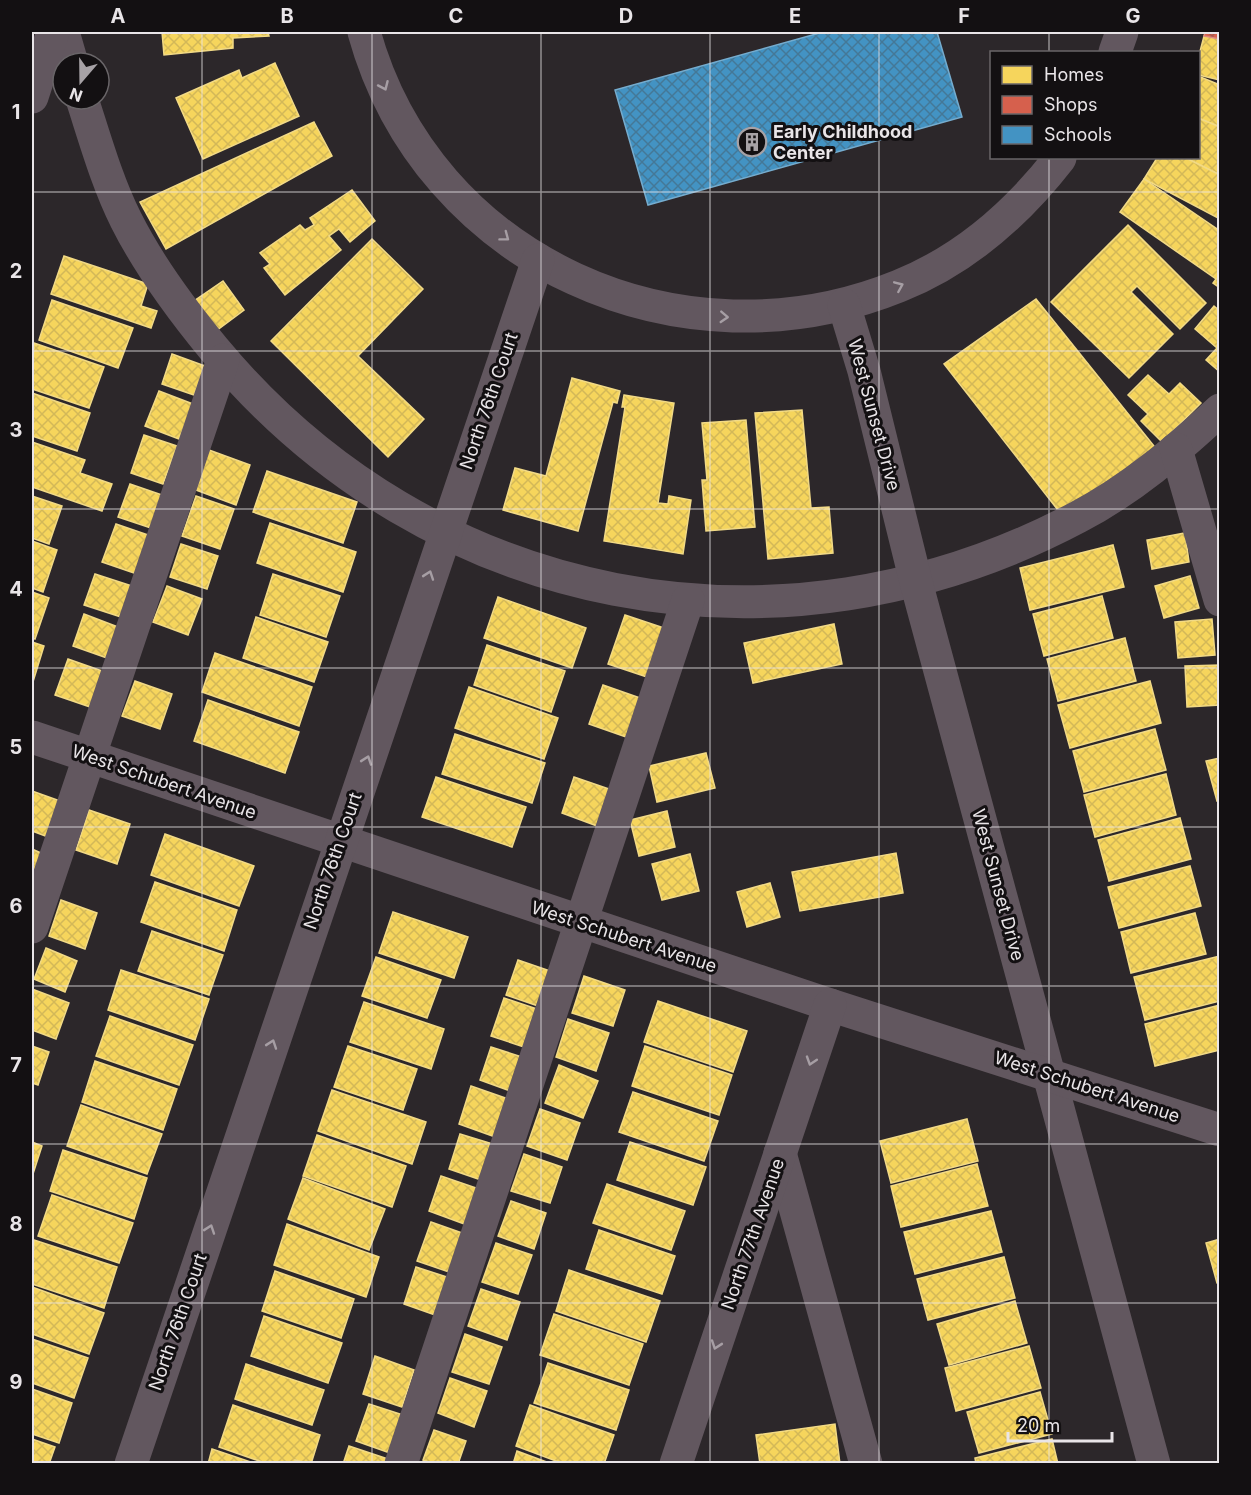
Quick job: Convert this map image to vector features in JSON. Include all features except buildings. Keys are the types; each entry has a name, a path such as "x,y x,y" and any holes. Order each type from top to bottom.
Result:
{"street":[{"path":"32,97 53,32"},
{"path":"63,32 69,51"},
{"path":"364,32 388,94 427,159 471,208 538,260 573,279 621,298 696,315 759,318 792,315 844,305 901,285 962,252 1016,208 1059,159"},
{"path":"1115,51 1122,32"},
{"path":"86,111 125,218 169,288 223,360 265,406 323,457 374,494 444,531 543,573 612,589 688,600 788,602 916,582 988,557 1077,518 1116,494 1176,449 1220,410"},
{"name":"North 76th Court","path":"131,1464 444,531 538,260"},
{"name":"West Sunset Drive","path":"844,305 864,371 916,582 1154,1464"},
{"path":"32,927 223,360"},
{"path":"1176,449 1220,600"},
{"path":"401,1464 688,600"},
{"name":"West Schubert Avenue","path":"32,737 582,923 1220,1130"},
{"name":"North 77th Avenue","path":"676,1464 830,1005"},
{"path":"780,1153 866,1464"}],"place":[{"name":"Early Childhood Center","path":"752,142"}]}
